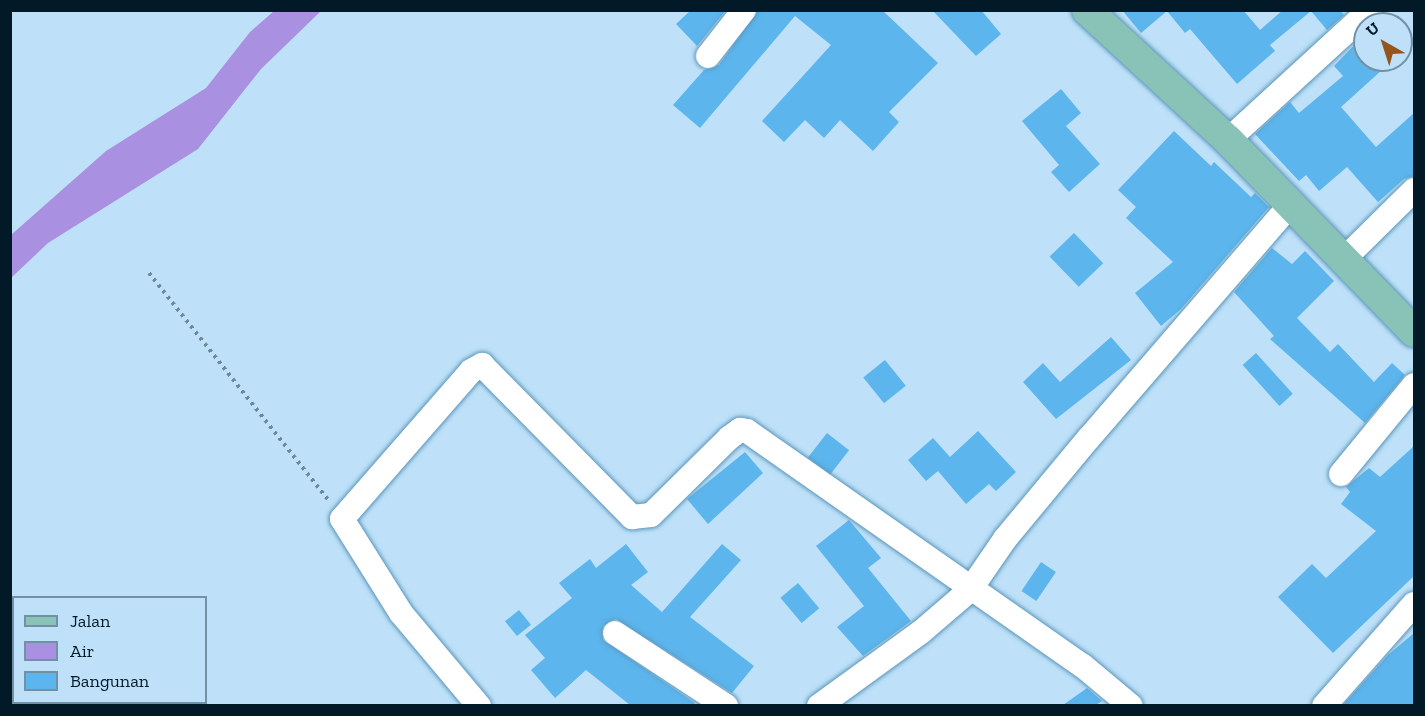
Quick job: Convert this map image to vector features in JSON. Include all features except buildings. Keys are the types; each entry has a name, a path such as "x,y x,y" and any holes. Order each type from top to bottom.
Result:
{"main road":[{"path":"1087,10 1228,140 1292,203 1414,332"}],"street":[{"path":"708,56 744,10"},
{"path":"1228,140 1370,10"},
{"path":"1345,258 1414,190"},
{"path":"819,705 921,632 970,590 1005,539 1292,203"},
{"path":"479,705 401,613 342,519 471,371 482,365 632,517 651,515 729,438 740,430 747,431 970,590 1083,666 1131,705"},
{"path":"1341,474 1414,385"},
{"path":"1324,705 1414,604"},
{"path":"615,633 726,705"}],"path":[{"path":"149,273 342,519"}],"water":[{"path":"274,11 321,11 261,69 198,149 48,243 11,278 11,235 106,151 206,88 250,32"}]}
